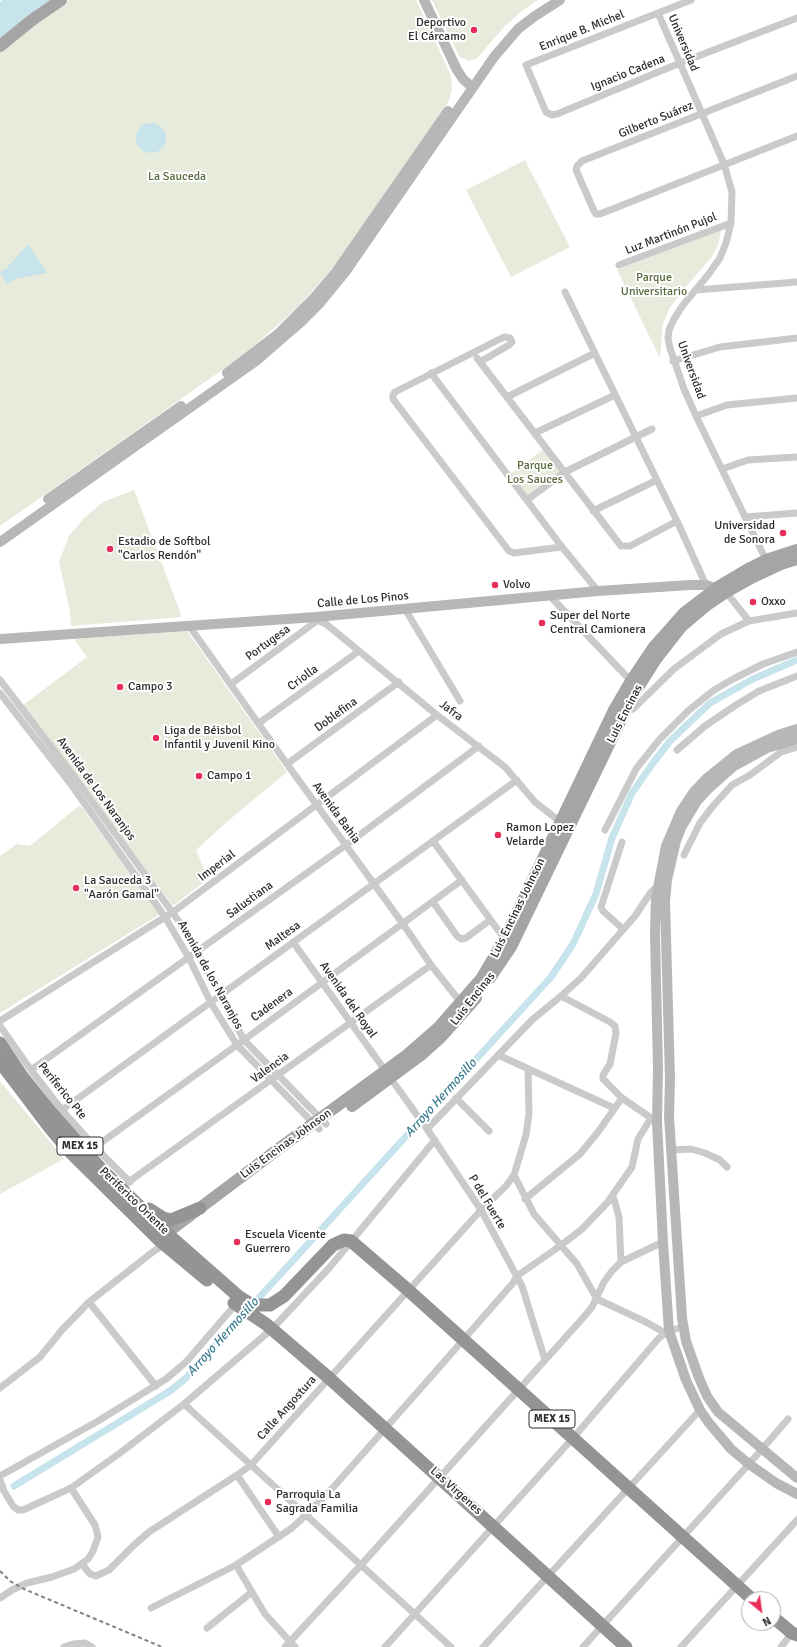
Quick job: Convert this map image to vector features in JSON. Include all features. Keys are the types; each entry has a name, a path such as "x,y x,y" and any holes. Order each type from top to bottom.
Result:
{"highway":[{"name":"Periferico Oriente","path":"0,1043 22,1076 83,1149 126,1188 163,1241 238,1296 252,1310"},
{"name":"Periferico Oriente","path":"0,1062 50,1128 72,1154 163,1241 236,1304 252,1310"},
{"path":"126,1188 163,1218 171,1220 200,1208"},
{"path":"252,1310 278,1301 333,1245 344,1240 351,1241"},
{"name":"MEX 15","path":"351,1241 464,1340 682,1538 743,1591"},
{"name":"MEX 15","path":"252,1310 272,1329"},
{"name":"Las Virgenes","path":"272,1329 330,1378 440,1476 626,1647"},
{"path":"781,1623 794,1634"}],"main road":[{"path":"0,46 60,0"},
{"name":"Luis Encinas Johnson","path":"163,1241 200,1208 387,1074 439,1027 464,1007 481,978 508,944 564,825 611,716 631,681 653,648 672,625 716,588 736,575 768,564 797,550"},
{"path":"768,564 797,559"},
{"name":"Luis Encinas","path":"564,825 643,679 668,643 716,588"},
{"path":"163,1241 210,1208 320,1123"}],"street":[{"path":"424,0 457,70 470,85"},
{"path":"0,534 247,358 278,334 298,315 336,272 506,33 535,9 550,0"},
{"path":"0,542 256,361 301,322 319,304 346,271 470,85 518,29 560,0"},
{"name":"Enrique B. Michel","path":"557,114 549,114 544,109 526,65 692,0"},
{"name":"Universidad","path":"658,13 724,164 732,192 731,223 726,243 720,258 678,312 668,338 673,361 696,416 768,564"},
{"name":"Ignacio Cadena","path":"557,114 680,63 797,18"},
{"name":"Gilberto Suárez","path":"724,164 600,214 595,212 577,174 577,166 579,163 797,76"},
{"path":"724,164 797,136"},
{"name":"Luz Martinón Pujol","path":"619,266 731,223"},
{"path":"696,290 797,282"},
{"path":"565,292 677,521 716,588 749,621"},
{"path":"480,362 509,346 512,340 508,337 504,337 395,392 393,398 507,549 511,552 562,548"},
{"path":"673,361 720,347 797,338"},
{"path":"507,398 595,352"},
{"path":"473,353 618,544 626,547 677,521"},
{"path":"431,373 562,548 598,591"},
{"path":"535,433 615,395"},
{"path":"696,416 728,406 797,398"},
{"path":"527,500 564,472 637,438 652,429"},
{"path":"722,468 748,460 797,456"},
{"path":"593,512 657,480"},
{"path":"745,517 797,513"},
{"name":"Calle de Los Pinos","path":"0,639 317,618 598,591 690,585 716,588"},
{"path":"549,595 631,681"},
{"path":"405,609 460,701"},
{"path":"625,712 633,709 674,669 721,634 749,621 797,613"},
{"name":"Jafra","path":"317,618 505,767 535,802 564,825"},
{"name":"Portugesa","path":"231,684 317,618"},
{"name":"Avenida Bahia","path":"190,627 431,965 464,1007"},
{"name":"Criolla","path":"259,723 359,651"},
{"path":"605,830 636,769 659,740 689,710 714,690 742,674 762,664 797,652"},
{"path":"677,750 736,704 759,691 797,676"},
{"name":"Avenida de Los Naranjos","path":"0,680 87,800 172,912"},
{"name":"Doblefina","path":"287,764 399,682"},
{"name":"Avenida de Los Naranjos","path":"0,693 87,800 165,917"},
{"name":"Imperial","path":"0,1021 165,917 438,715"},
{"path":"797,729 778,735 736,754 706,779 693,793 681,811 666,846 657,887 655,919 658,1069 654,1120 663,1242 667,1332 686,1380 700,1410 721,1438 749,1464 766,1477 797,1494"},
{"path":"797,739 767,748 734,766 697,801 681,828 672,856 665,891 665,930 669,1020 669,1116 683,1327 686,1341 697,1372 712,1404 726,1420 797,1478"},
{"name":"Salustiana","path":"31,1070 346,845 479,746"},
{"path":"684,856 700,823 732,785 781,752 797,746"},
{"name":"Maltesa","path":"62,1110 517,780"},
{"path":"433,841 508,944"},
{"path":"622,842 601,902 601,907 603,911 623,929"},
{"name":"Cadenera","path":"95,1147 462,880"},
{"path":"427,1129 532,1020 581,978 635,916 651,892 657,887"},
{"path":"433,902 457,936 461,939 466,938 490,920"},
{"name":"Avenida de los Naranjos","path":"172,912 197,952 244,1040 278,1075 320,1123"},
{"name":"Avenida de los Naranjos","path":"165,917 189,958 211,1003 237,1045 272,1080 320,1123"},
{"name":"Avenida del Royal","path":"293,942 323,982 387,1074"},
{"name":"Valencia","path":"126,1188 278,1075 431,965"},
{"path":"561,996 615,1026 616,1033 610,1064 603,1075 603,1079 622,1098 654,1120"},
{"path":"657,1020 669,1020"},
{"name":"Periferico Pte","path":"0,1026 62,1110 95,1147 126,1188"},
{"path":"498,1055 614,1108"},
{"name":"Calle Angostura","path":"82,1564 90,1574 96,1576 109,1570 126,1552 149,1532 237,1476 251,1465 481,1210 506,1186 514,1175 522,1153 528,1124 528,1070"},
{"name":"P del Fuerte","path":"387,1074 435,1140 481,1210 517,1276 526,1296 544,1360"},
{"path":"456,1098 489,1131"},
{"path":"525,1199 580,1154 622,1098"},
{"path":"151,1608 236,1565 292,1528 307,1514 464,1340 513,1284 517,1276 560,1246 594,1218 613,1196 632,1168 638,1139 654,1120"},
{"path":"0,1480 4,1491 13,1506 18,1510 23,1510 71,1488 120,1454 184,1404 272,1329 330,1267 435,1140"},
{"path":"672,1150 691,1149 705,1153 720,1160 727,1167"},
{"path":"514,1175 525,1199 537,1218 577,1264 597,1299 667,1332"},
{"path":"613,1196 619,1217 621,1262"},
{"path":"0,1388 40,1357 62,1330 89,1302 163,1241"},
{"path":"236,1565 270,1621 289,1645 584,1316 597,1299 608,1276 621,1262 663,1242"},
{"path":"89,1302 156,1386"},
{"path":"0,1476 98,1421 156,1386 186,1362 236,1304"},
{"path":"385,1647 495,1526 667,1332 683,1327"},
{"path":"184,1404 307,1514 451,1647"},
{"path":"483,1647 700,1410"},
{"path":"582,1647 762,1450 788,1419"},
{"path":"237,1476 279,1537"},
{"path":"0,1598 19,1586 62,1573 82,1564 93,1551 98,1537 92,1520 71,1488"},
{"path":"681,1647 736,1585 797,1520"},
{"path":"208,1628 252,1592"},
{"path":"781,1647 794,1634"},
{"path":"64,1647 73,1644 85,1643 92,1647"}],"green space":[{"name":"La Sauceda","path":"69,0 416,0 449,71 452,90 448,103 335,265 298,307 256,344 225,368 0,526 0,52 32,26"},
{"name":"Deportivo El Cárcamo","path":"432,0 538,0 522,11 505,26 476,59 469,61 460,57 458,54"},
{"path":"525,160 570,247 511,277 466,190"},
{"name":"Parque Universitario","path":"721,230 719,243 711,258 683,290 669,309 663,324 660,358 617,270"},
{"name":"Parque Los Sauces","path":"544,449 561,472 526,497 509,475"},
{"name":"Estadio de Softbol \"Carlos Rendón\"","path":"134,490 182,617 71,626 70,611 59,562 69,536 84,518 103,502"},
{"name":"Liga de Béisbol Infantil y Juvenil Kino","path":"187,631 287,772 196,850 208,879 173,906 23,705 87,657 74,639"},
{"path":"80,805 160,914 0,1013 0,856 17,844 30,846"},
{"path":"0,1081 64,1159 0,1194"}],"water":[{"path":"2,0 52,0 0,40 0,2"},
{"path":"151,123 162,127 166,138 162,149 151,153 140,149 136,138 140,127"},
{"path":"28,244 47,273 15,279 7,284 0,272 6,269"}],"waterway":[{"name":"Arroyo Hermosillo","path":"14,1486 170,1391 186,1378 551,977 573,944 596,894 612,838 632,793 670,741 710,703 753,679 797,660"}],"railway":[{"path":"0,1571 10,1581 24,1589 162,1647"}],"place":[{"name":"Deportivo El Cárcamo","path":"474,30"},
{"name":"Universidad de Sonora","path":"783,533"},
{"name":"Estadio de Softbol \"Carlos Rendón\"","path":"110,549"},
{"name":"Volvo","path":"495,585"},
{"name":"Oxxo","path":"753,602"},
{"name":"Super del Norte Central Camionera","path":"542,623"},
{"name":"Campo 3","path":"120,687"},
{"name":"Liga de Béisbol Infantil y Juvenil Kino","path":"156,738"},
{"name":"Campo 1","path":"199,776"},
{"name":"Ramon Lopez Velarde","path":"498,835"},
{"name":"La Sauceda 3 \"Aarón Gamal\"","path":"76,888"},
{"name":"Escuela Vicente Guerrero","path":"237,1242"},
{"name":"Parroquia La Sagrada Familia","path":"268,1502"}]}
